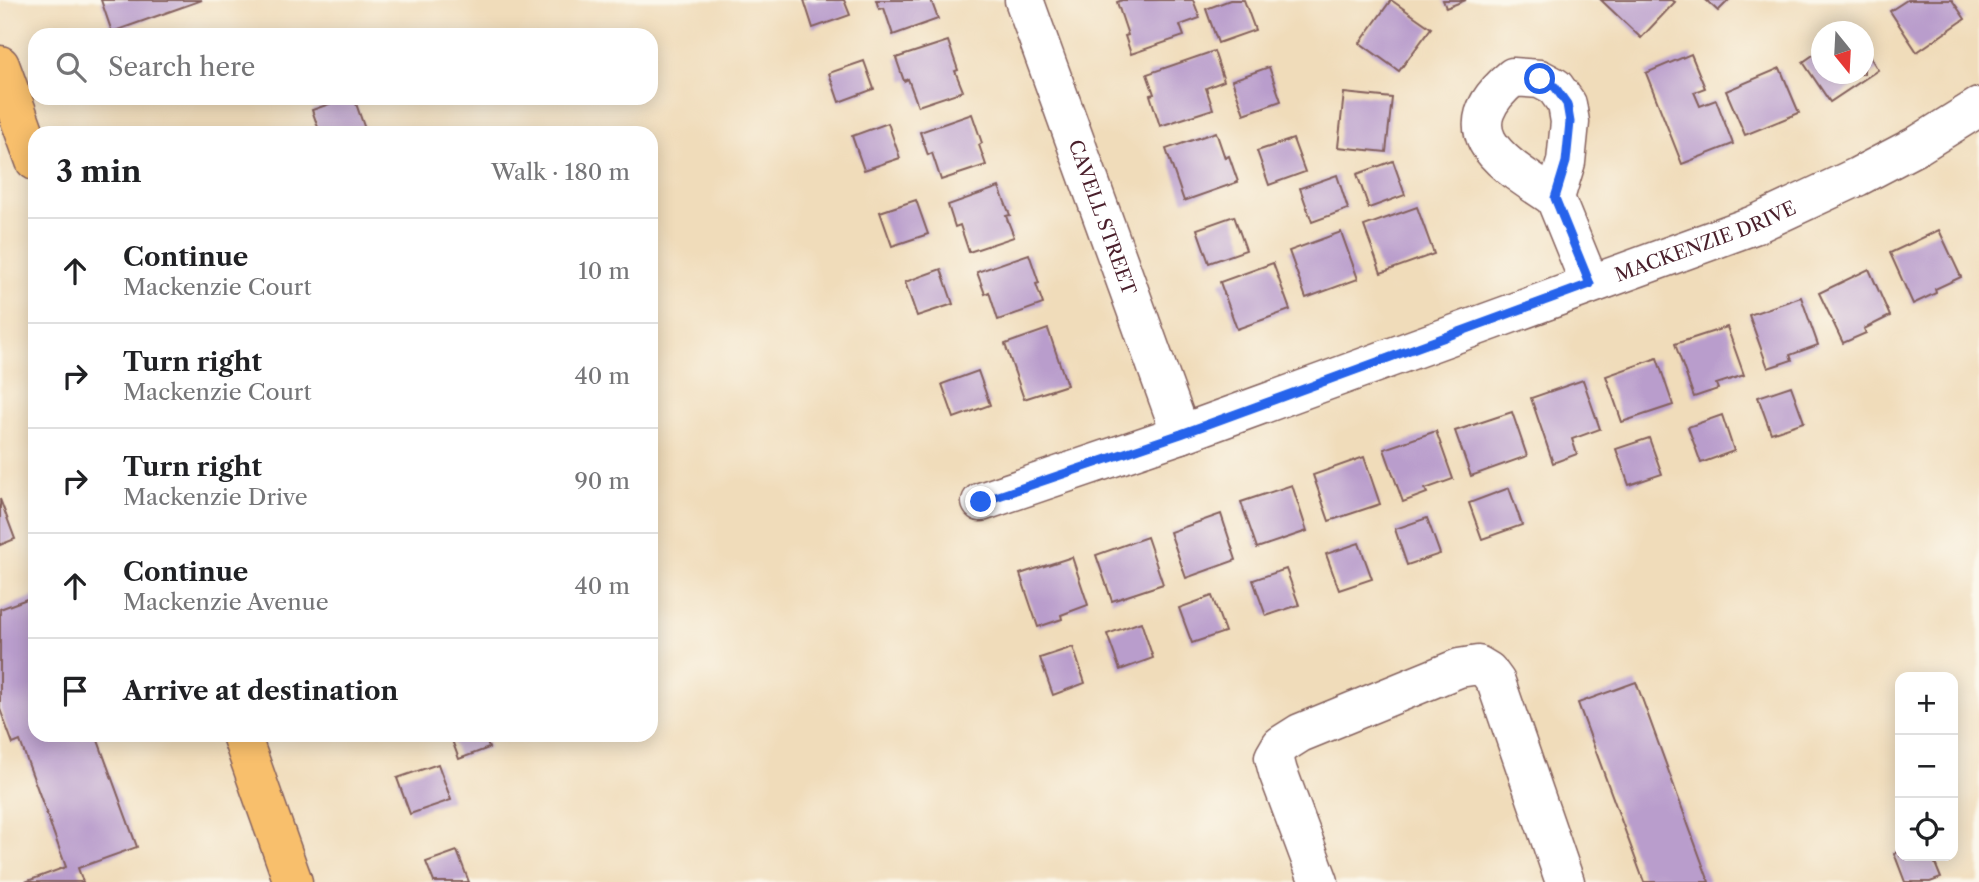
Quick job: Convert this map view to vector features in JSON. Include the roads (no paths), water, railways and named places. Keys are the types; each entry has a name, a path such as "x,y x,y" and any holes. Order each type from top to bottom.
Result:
{"main road":[{"path":"0,65 28,142"},
{"path":"244,742 293,882"}],"street":[{"name":"CAVELL STREET","path":"1024,0 1181,434"},
{"name":"MACKENZIE DRIVE","path":"981,502 1181,434 1765,220 1857,177 1917,145 1979,107"},
{"path":"1555,198 1590,284"},
{"path":"1319,882 1278,772 1274,757 1281,745 1300,733 1459,668 1479,665 1488,671 1496,682 1565,882"}]}
